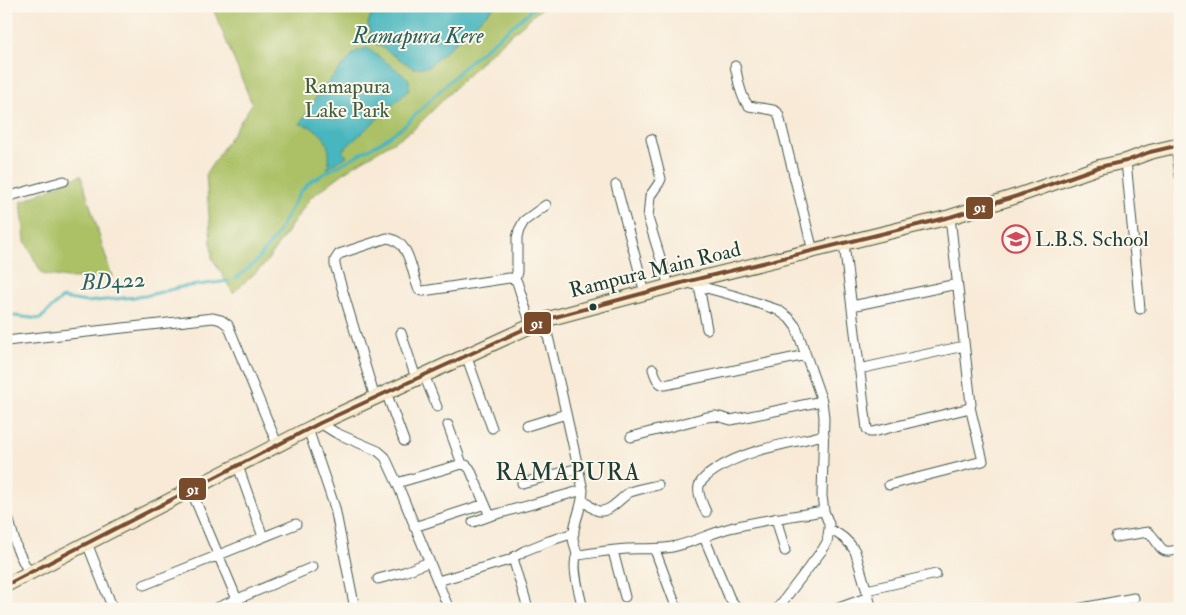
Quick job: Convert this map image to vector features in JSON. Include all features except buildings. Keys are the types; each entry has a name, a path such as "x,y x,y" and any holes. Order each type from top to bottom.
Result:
{"main road":[{"name":"Rampura Main Road","path":"6,585 314,426 544,320 669,286 950,217 1018,196 1099,167 1178,145"}],"street":[{"path":"735,66 746,104 773,110 779,116 813,251"},
{"path":"651,140 661,179 650,196 648,218 669,286"},
{"path":"1178,145 1180,176"},
{"path":"1126,161 1140,309"},
{"path":"8,197 64,181"},
{"path":"616,185 644,293"},
{"path":"515,279 518,272 517,238 519,230 524,221 546,206"},
{"path":"889,485 983,461 970,407 950,217"},
{"path":"404,441 381,395 335,265 335,260 339,254 387,238 394,239 406,251 419,290 423,291 509,278 515,279"},
{"path":"844,244 867,429 870,432 970,407"},
{"path":"515,279 531,325"},
{"path":"685,282 778,310 789,318 796,327 822,401 824,417 822,496 824,511 829,524 828,542 777,609"},
{"path":"852,306 957,284"},
{"path":"699,286 708,329"},
{"path":"6,341 212,318 221,320 228,325 278,446"},
{"path":"544,320 583,495 574,533 577,555 575,567 583,609"},
{"path":"401,333 420,377 437,407"},
{"path":"859,369 964,346"},
{"path":"466,355 492,428"},
{"path":"652,368 658,382 664,386 806,355"},
{"path":"630,437 707,417 716,416 731,420 822,401"},
{"path":"527,426 566,414"},
{"path":"448,425 462,464"},
{"path":"314,426 336,433 385,457 449,609"},
{"path":"314,426 336,508 355,609"},
{"path":"706,512 699,493 699,487 703,479 727,462 755,451 824,434"},
{"path":"397,483 462,464 466,465 470,469 490,516"},
{"path":"238,466 263,537"},
{"path":"522,483 578,468"},
{"path":"583,495 595,510 599,512 610,508 630,492 658,485"},
{"path":"191,490 241,609"},
{"path":"472,522 490,516 583,495"},
{"path":"414,527 485,504"},
{"path":"6,510 17,549 29,573"},
{"path":"577,555 613,550 655,550 685,544 729,528 776,518 824,511"},
{"path":"776,518 785,551"},
{"path":"144,585 296,524"},
{"path":"829,529 842,535 855,551 872,609"},
{"path":"1116,537 1148,532 1153,535 1163,550 1180,549"},
{"path":"438,581 514,558 524,550 574,533"},
{"path":"704,537 730,599 738,609"},
{"path":"87,544 113,609"},
{"path":"613,550 624,597"},
{"path":"655,550 677,609"},
{"path":"514,558 528,609"},
{"path":"378,579 404,572 429,562"},
{"path":"214,609 314,567"},
{"path":"836,609 868,594 936,574"},
{"path":"1077,609 1134,598"}],"green space":[{"name":"Ramapura Lake Park","path":"212,6 374,6 368,24 428,67 495,6 544,6 489,54 413,130 353,166 310,198 265,264 233,293 212,258 206,174 252,104"},
{"path":"81,175 112,277 67,278 42,274 25,241 21,202"}],"water":[{"name":"Ramapura Kere","path":"374,6 495,6 428,67 413,68 372,41 368,24"},
{"path":"367,48 409,79 409,90 342,151 347,156 327,169 329,153 325,139 315,129 300,124 320,91 355,52"}],"waterway":[{"path":"236,278 254,264 275,238 300,192 311,181 381,142 404,126 469,62 536,6"},
{"name":"BD422","path":"6,315 40,319 62,298 86,302 145,296 181,287 229,281"}],"transit line":[{"name":"91","path":"6,585 320,423 544,320 685,282 950,217 1099,167 1180,145"}],"place":[{"name":"L.B.S. School","path":"1016,239"}],"district":[{"name":"RAMAPURA","path":"568,472"}]}
